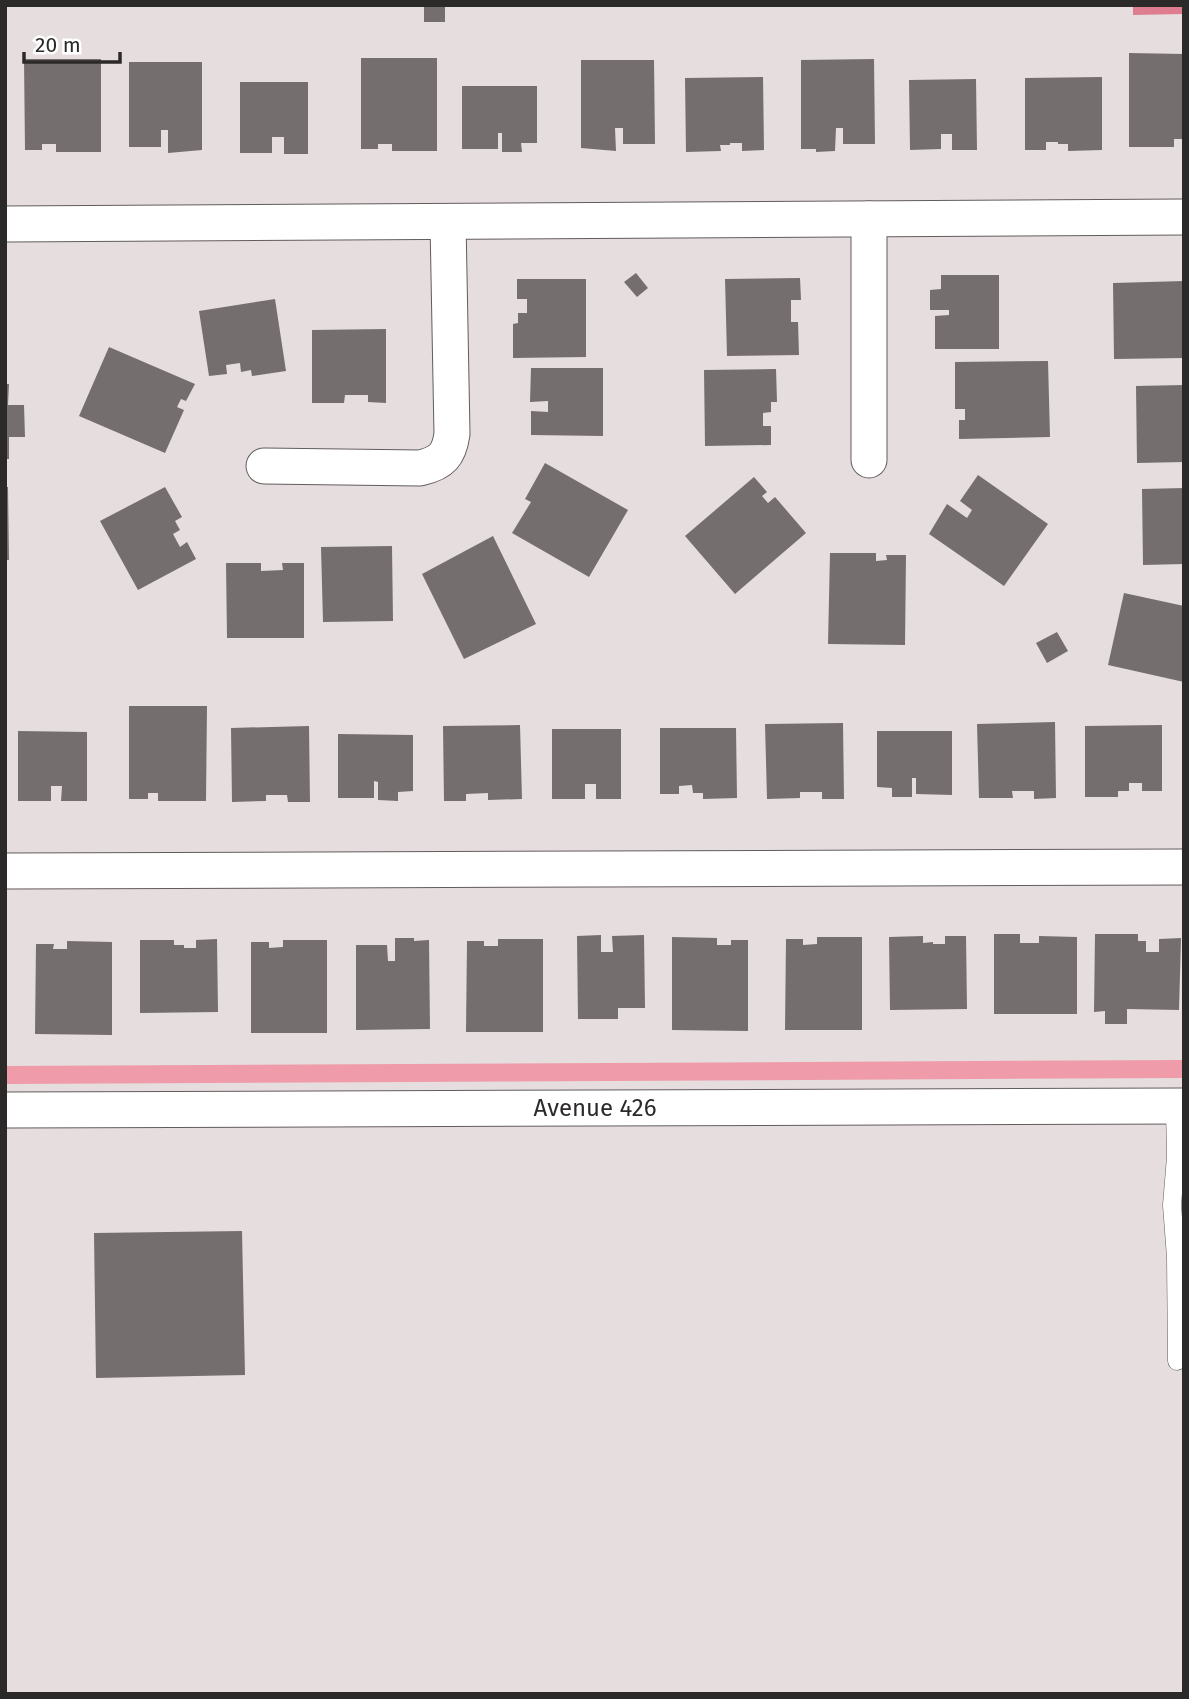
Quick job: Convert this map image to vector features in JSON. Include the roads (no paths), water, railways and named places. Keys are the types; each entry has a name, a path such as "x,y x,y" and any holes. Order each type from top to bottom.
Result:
{"street":[{"path":"5,224 1184,217"},
{"path":"869,219 869,460"},
{"path":"264,466 420,468 432,465 446,456 450,449 452,424 448,222"},
{"path":"5,871 1184,867"},
{"name":"Avenue 426","path":"5,1111 1179,1106"}],"lane":[{"path":"1177,1361 1176,1257 1172,1205 1179,1106"}]}
